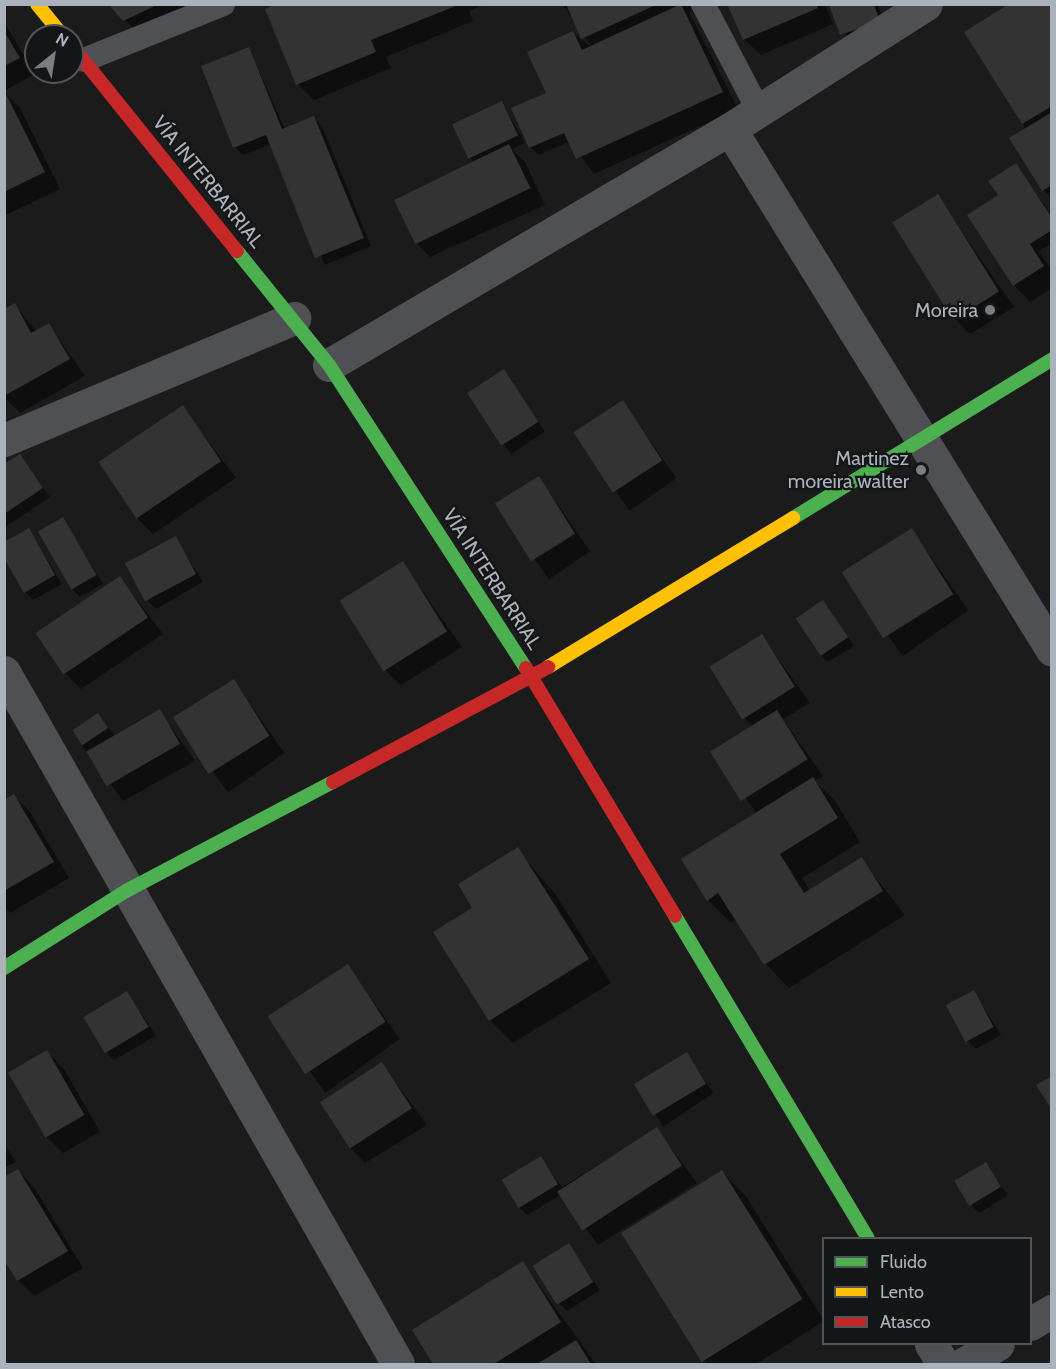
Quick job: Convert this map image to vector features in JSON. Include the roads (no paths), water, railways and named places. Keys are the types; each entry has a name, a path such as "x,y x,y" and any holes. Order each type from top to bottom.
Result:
{"main road":[{"path":"37,4 53,24"},
{"name":"VÍA INTERBARRIAL","path":"84,60 294,318 329,365 532,677 1052,359"},
{"path":"4,968 126,891 532,677 867,1237"}],"street":[{"path":"329,365 730,129 758,109 926,4"},
{"path":"730,129 924,439 1052,650"},
{"path":"4,440 294,318"},
{"path":"4,672 126,891 398,1365"},
{"path":"1032,1323 1052,1311"},
{"path":"932,1345 943,1365"},
{"path":"963,1365 996,1345"}],"lane":[{"path":"84,51 223,4"},
{"path":"703,4 758,109"}],"place":[{"name":"Moreira","path":"990,310"},
{"name":"Martinez moreira walter","path":"921,470"}]}
